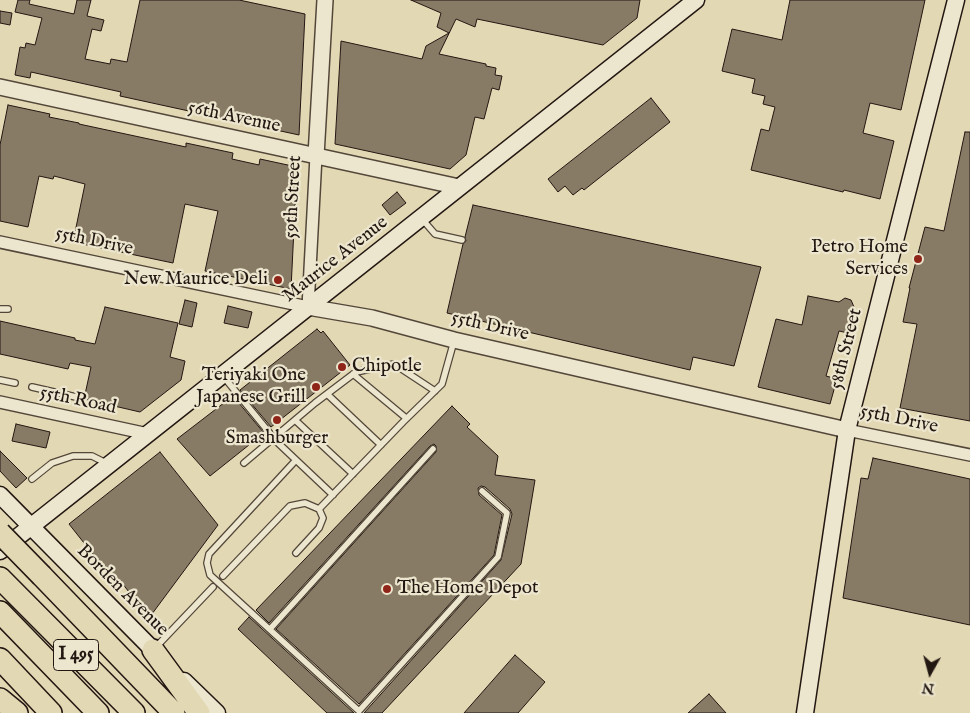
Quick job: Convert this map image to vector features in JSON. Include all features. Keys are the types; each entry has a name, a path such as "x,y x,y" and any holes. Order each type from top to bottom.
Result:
{"highway":[{"path":"0,533 174,713"},
{"name":"I 495","path":"0,578 134,713"},
{"name":"I 495","path":"0,612 98,713"},
{"path":"153,650 198,713"},
{"path":"0,659 51,713"},
{"path":"0,699 17,713"}],"main road":[{"name":"Maurice Avenue","path":"0,551 696,0"},
{"name":"58th Street","path":"809,712 847,430 956,0"},
{"name":"Borden Avenue","path":"0,496 217,713"}],"street":[{"name":"59th Street","path":"308,307 322,1"},
{"name":"56th Avenue","path":"0,87 459,187"},
{"name":"55th Drive","path":"0,242 308,307 372,318 454,340 847,430 970,455"},
{"name":"55th Road","path":"0,402 148,434"}],"lane":[{"path":"421,218 435,234 462,240"},
{"path":"0,309 8,309"},
{"path":"319,509 406,418 442,384 454,340"},
{"path":"244,463 356,372 394,364 435,391"},
{"path":"353,374 406,418"},
{"path":"223,376 274,438 333,495"},
{"path":"0,380 15,383"},
{"path":"32,387 76,397"},
{"path":"327,394 381,444"},
{"path":"295,420 353,474"},
{"path":"270,629 433,449"},
{"path":"32,480 52,463 73,456 92,456 109,465"},
{"path":"296,460 209,554 207,563 210,575 359,711 498,557 507,513 482,491"},
{"path":"223,576 290,506 305,502 319,509 323,518 319,528 296,553"},
{"path":"153,650 213,587"}],"building":[{"path":"18,0 30,0 29,4 74,14 77,0 91,0 87,16 104,20 101,31 92,29 85,59 110,64 111,59 127,62 140,0 239,0 305,14 299,135 120,96 121,92 31,72 30,78 15,75 20,47 25,48 26,43 35,45 42,18 15,12"},
{"path":"411,0 640,0 637,18 603,45 477,19 475,27 456,19 439,54 486,64 486,66 496,68 495,75 502,76 499,90 492,88 484,119 475,117 466,155 450,169 335,144 341,41 422,59 426,46 449,33 437,27 441,13"},
{"path":"790,0 925,0 901,110 870,103 863,133 894,141 880,199 751,170 761,129 769,131 775,107 763,104 765,96 752,93 755,79 722,71 732,29 782,40"},
{"path":"0,11 12,13 10,25 0,23"},
{"path":"651,98 670,122 584,190 582,188 573,195 565,186 558,192 548,179"},
{"path":"8,105 50,114 49,117 186,147 186,143 233,153 232,159 259,165 260,159 297,167 291,289 205,271 218,211 185,204 173,263 73,242 85,184 54,176 53,179 39,176 28,227 0,221 0,145"},
{"path":"965,132 970,132 970,421 900,408 917,324 903,322 909,288 925,227 944,231"},
{"path":"397,192 406,203 390,215 382,205"},
{"path":"473,205 761,267 734,366 693,357 690,370 447,313 463,244 466,241 465,237"},
{"path":"808,296 839,302 845,298 851,300 854,307 848,333 839,331 826,376 837,379 830,404 758,387 776,319 802,325"},
{"path":"185,300 197,303 192,327 179,324"},
{"path":"228,306 252,312 248,328 224,323"},
{"path":"105,307 178,323 170,357 185,361 181,380 140,412 84,399 91,367 70,363 68,369 0,354 0,321 95,344"},
{"path":"317,329 321,333 323,331 350,365 271,427 240,390"},
{"path":"233,396 264,433 210,476 177,439"},
{"name":"The Home Depot","path":"452,406 470,424 467,427 498,456 495,475 535,480 521,564 382,713 364,713 501,560 512,514 510,509 485,487 481,486 478,488 479,495 502,515 494,555 359,704 276,629 436,452 434,444 430,446 269,623 256,610"},
{"path":"16,424 50,432 46,448 12,441"},
{"path":"0,451 27,478 16,488 0,471"},
{"path":"160,452 218,525 149,618 122,583 118,586 69,524"},
{"path":"873,458 970,479 970,625 843,598 861,478 868,479"},
{"path":"249,617 354,713 327,713 238,629"},
{"path":"515,655 545,682 518,713 464,713"},
{"path":"709,694 726,713 688,713"}],"place":[{"name":"Petro Home Services","path":"918,259"},
{"name":"New Maurice Deli","path":"278,280"},
{"name":"Chipotle","path":"342,367"},
{"name":"Teriyaki One Japanese Grill","path":"316,387"},
{"name":"Smashburger","path":"277,420"},
{"name":"The Home Depot","path":"387,589"}]}
